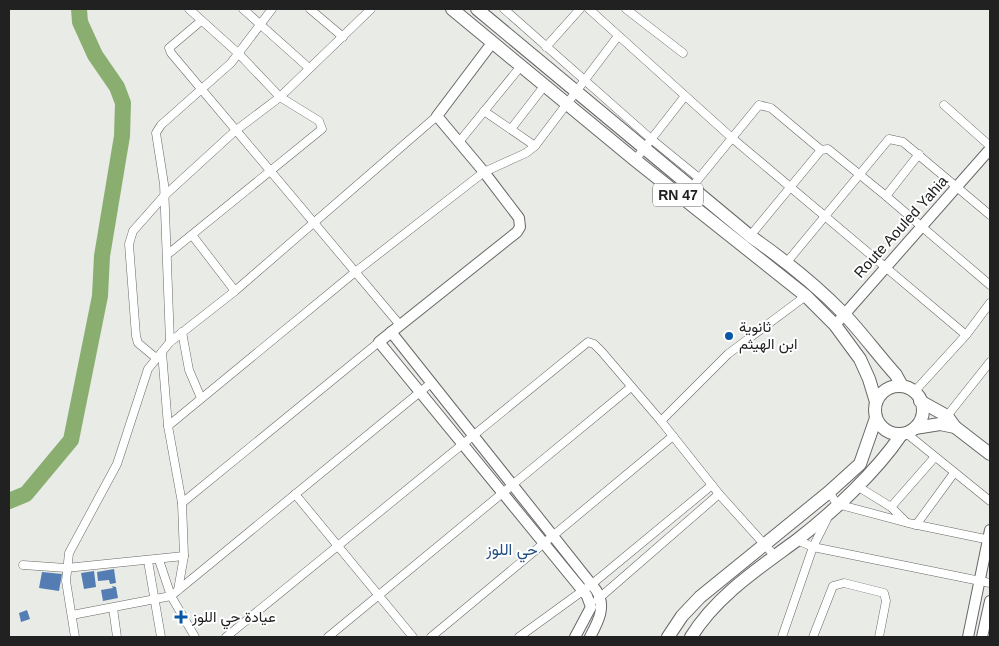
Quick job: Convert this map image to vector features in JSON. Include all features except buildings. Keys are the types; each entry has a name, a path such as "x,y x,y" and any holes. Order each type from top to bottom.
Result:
{"main road":[{"name":"RN 47","path":"452,9 634,160 806,296 836,325 860,359 876,402"},
{"name":"RN 47","path":"477,9 576,92 647,143 696,183 750,236 787,262 817,288 845,315 896,375 902,386"},
{"path":"668,637 682,616 700,597 829,492 860,464 876,418 876,402 886,390 902,386 947,416 955,427 990,454"},
{"path":"691,637 722,600 774,555 796,540 834,508 857,486 922,415 917,396"},
{"path":"876,418 888,432 907,432 940,424 955,427"},
{"path":"682,616 700,626"}],"street":[{"path":"168,254 322,129 318,121 280,97 239,54 189,9"},
{"path":"243,9 309,68"},
{"path":"170,342 168,254 164,196 156,133 162,125 239,54 272,9"},
{"path":"310,9 343,36"},
{"path":"159,355 138,343 136,336 129,244 133,231 164,196 235,131 280,97 371,9"},
{"path":"504,9 585,80 647,143"},
{"path":"546,47 580,9"},
{"path":"589,9 732,138 966,335"},
{"path":"626,9 683,53"},
{"path":"201,21 173,43 169,48 170,53 400,325"},
{"path":"168,426 354,272 484,172 526,153 535,146 618,36"},
{"path":"75,637 66,581 69,553 117,464 148,369 170,342 313,224 437,116 492,43"},
{"path":"459,142 521,66"},
{"path":"511,129 545,85"},
{"path":"634,160 685,96"},
{"path":"696,183 756,107 765,105 822,150 832,151 990,285"},
{"path":"944,105 990,148"},
{"path":"484,111 535,146"},
{"path":"182,503 519,230 521,224 519,218 484,172 437,116"},
{"path":"787,262 889,139 898,139 919,154 990,215"},
{"name":"Route Aouled Yahia","path":"836,325 990,148"},
{"path":"750,236 822,150"},
{"path":"886,196 919,154"},
{"path":"192,235 235,290"},
{"path":"662,421 728,354 817,288"},
{"path":"917,396 990,303"},
{"path":"182,332 189,370 201,398"},
{"path":"391,332 553,536 587,587 601,598 602,608 590,637"},
{"path":"379,342 543,545 575,571"},
{"path":"226,637 472,434 588,342 597,346 662,421 719,494 774,555"},
{"path":"159,355 168,426 182,503 184,556 178,590"},
{"path":"947,416 990,362"},
{"path":"72,615 171,596 431,383"},
{"path":"328,637 631,387"},
{"path":"907,432 934,458 990,501"},
{"path":"431,637 673,436"},
{"path":"890,507 934,458"},
{"path":"912,524 954,473"},
{"path":"519,637 587,587 712,485"},
{"path":"857,486 912,524"},
{"path":"782,637 813,547 834,508 829,492"},
{"path":"295,494 380,594 413,637"},
{"path":"591,603 601,598 719,494"},
{"path":"834,508 912,524 989,536 968,637"},
{"path":"679,512 689,521"},
{"path":"796,540 813,547 990,583"},
{"path":"23,565 66,568 184,556"},
{"path":"159,560 171,596 196,636"},
{"path":"148,561 161,637"},
{"path":"813,637 833,586 844,583 884,593 886,602 879,637"},
{"path":"575,637 589,614 591,603 587,587"},
{"path":"982,637 988,626 990,601"},
{"path":"113,608 117,637"}],"waterway":[{"path":"9,501 26,494 71,440 100,296 102,256 122,136 123,103 117,87 95,55 80,22 79,9"}],"place":[{"name":"ثانوية ابن الهيثم","path":"729,336"},
{"name":"عيادة حي اللوز","path":"181,617"}],"district":[{"name":"حي اللوز","path":"512,549"}]}
